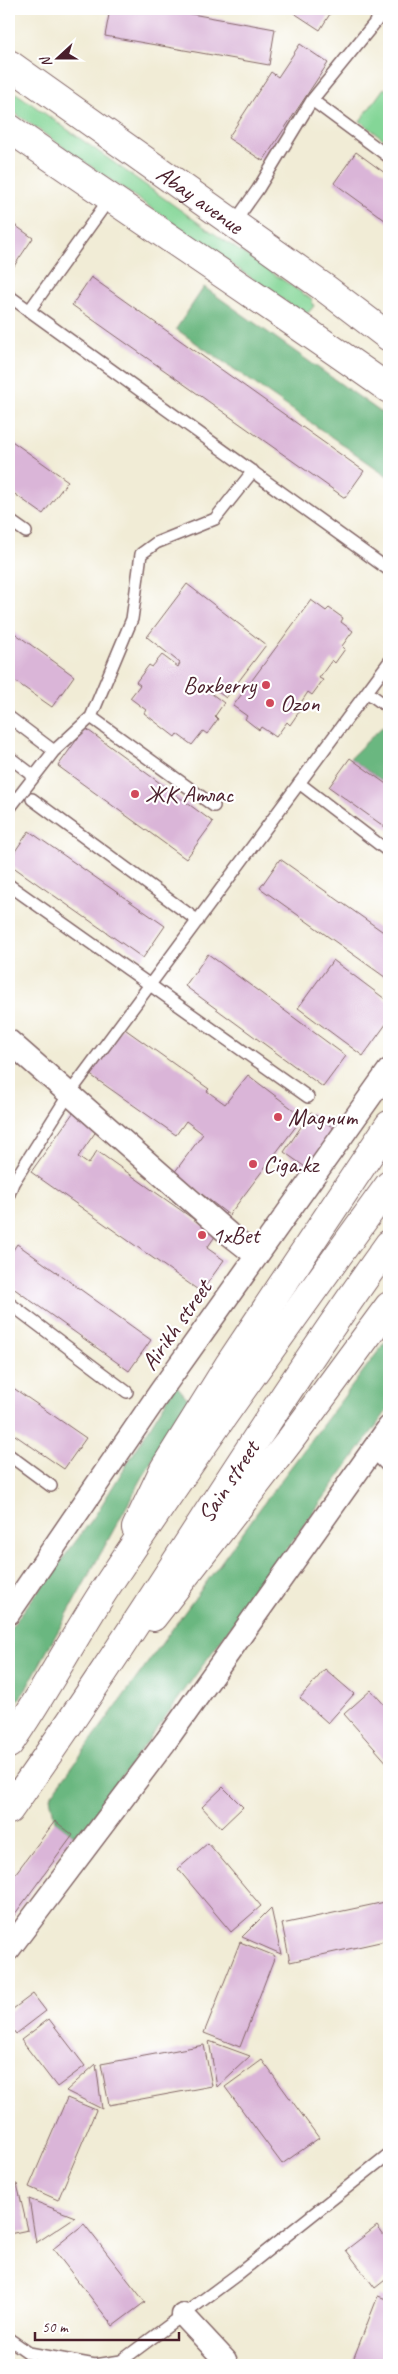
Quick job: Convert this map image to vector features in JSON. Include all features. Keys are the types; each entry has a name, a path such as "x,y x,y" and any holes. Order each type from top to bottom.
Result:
{"main road":[{"name":"Abay avenue","path":"9,64 326,289 389,337"},
{"name":"Abay avenue","path":"9,128 302,327 389,389"},
{"path":"302,327 314,325 323,318 328,310 326,289"},
{"name":"Sain street","path":"110,1582 164,1469 230,1363 389,1125"},
{"name":"Sain street","path":"9,1744 32,1710 110,1582 241,1389 389,1185"},
{"name":"Sain street","path":"9,1810 72,1721 269,1418 389,1244"},
{"name":"Sain street","path":"72,1721 288,1442 389,1306"}],"street":[{"path":"9,1041 222,1228 257,1256"},
{"name":"Airikh street","path":"9,1613 257,1256 389,1070"},
{"path":"340,1140 366,1157"},
{"path":"9,1949 166,1742 389,1427"},
{"path":"183,2315 225,2360 227,2365"}],"lane":[{"path":"234,224 258,189 312,100 386,9"},
{"path":"312,100 389,157"},
{"path":"29,311 110,198"},
{"path":"9,296 389,570"},
{"path":"9,809 54,751 92,717 132,619 141,554 156,544 214,519 253,471"},
{"path":"9,520 26,532"},
{"path":"9,1194 13,1183 69,1094 151,986 389,662"},
{"path":"367,692 389,708"},
{"path":"9,717 54,751"},
{"path":"92,717 214,806"},
{"path":"9,757 34,776"},
{"path":"300,783 389,852"},
{"path":"32,800 198,921"},
{"path":"9,885 308,1097"},
{"path":"9,1303 127,1392"},
{"path":"372,1451 389,1468"},
{"path":"9,1454 51,1486"},
{"path":"9,2340 29,2352 95,2365 121,2362 389,2154"}],"green space":[{"path":"9,88 203,226 311,299 314,306 308,313 299,311 9,109"},
{"path":"384,88 389,92 389,143 360,121"},
{"path":"204,287 389,418 389,477 176,329"},
{"path":"383,726 389,730 389,786 350,758"},
{"path":"389,1337 389,1408 82,1832 73,1835 55,1821 50,1797 272,1492"},
{"path":"176,1385 190,1401 156,1453 25,1691 9,1712 9,1630 94,1517"}],"building":[{"path":"110,9 164,9 275,29 269,65 105,36"},
{"path":"288,9 333,9 320,30"},
{"path":"300,44 328,63 263,161 228,138 271,72 278,77"},
{"path":"356,152 389,176 389,223 334,183"},
{"path":"9,221 33,238 12,269 9,266"},
{"path":"91,277 364,471 345,498 72,305"},
{"path":"9,439 68,481 43,514 9,490"},
{"path":"187,584 266,645 226,698 210,686 208,691 224,703 215,716 218,719 207,734 203,731 192,745 177,734 175,737 144,713 146,710 130,698 140,685 136,682 149,665 152,667 162,655 178,667 180,663 147,637"},
{"path":"311,600 326,611 329,608 343,618 341,622 353,631 342,646 345,649 335,663 332,660 319,678 323,680 312,695 308,692 298,707 301,709 290,725 287,722 276,737 261,727 259,730 245,719 247,716 233,706"},
{"path":"9,629 74,676 52,707 9,677"},
{"name":"ЖК Атлас","path":"85,728 213,822 186,859 58,766"},
{"path":"350,758 389,786 389,830 329,787"},
{"path":"29,831 165,926 143,958 9,864 9,860"},
{"path":"280,859 389,936 389,980 260,888"},
{"path":"208,954 346,1056 323,1087 185,986"},
{"path":"333,960 389,1002 389,1020 363,1056 298,1008"},
{"path":"122,1027 209,1089 207,1091 225,1104 248,1075 303,1117 229,1215 174,1173 203,1134 186,1121 176,1135 89,1074"},
{"path":"311,1112 335,1129 308,1169 284,1152"},
{"path":"73,1113 97,1130 78,1157 88,1164 97,1151 216,1235 207,1248 224,1260 201,1292 31,1172"},
{"path":"17,1244 151,1340 129,1371 9,1285 9,1256"},
{"path":"9,1385 86,1438 64,1469 9,1431"},
{"path":"325,1669 354,1694 328,1723 300,1698"},
{"path":"371,1690 389,1710 389,1765 344,1714"},
{"path":"223,1787 243,1807 221,1828 202,1807"},
{"path":"55,1821 73,1835 9,1922 9,1882"},
{"path":"208,1843 261,1906 231,1932 178,1869"},
{"path":"385,1902 389,1922 389,1940 290,1962 282,1924"},
{"path":"271,1908 281,1954 242,1937"},
{"path":"240,1942 275,1956 240,2047 204,2033"},
{"path":"33,1994 46,2011 16,2034 9,2025 9,2012"},
{"path":"49,2019 85,2066 57,2087 21,2040"},
{"path":"209,2041 250,2056 217,2087"},
{"path":"204,2045 212,2086 109,2105 101,2064"},
{"path":"262,2060 319,2138 282,2164 225,2087"},
{"path":"96,2064 102,2109 66,2091"},
{"path":"67,2098 96,2110 58,2200 29,2187"},
{"path":"17,2184 28,2230 9,2234 9,2186"},
{"path":"29,2199 75,2217 36,2243"},
{"path":"84,2224 145,2302 113,2326 53,2249"},
{"path":"377,2226 389,2243 389,2277 375,2288 346,2250"},
{"path":"378,2296 389,2300 388,2365 351,2365"}],"place":[{"name":"Boxberry","path":"266,685"},
{"name":"Ozon","path":"270,703"},
{"name":"ЖК Атлас","path":"135,794"},
{"name":"Magnum","path":"278,1117"},
{"name":"Ciga.kz","path":"253,1164"},
{"name":"1xBet","path":"202,1235"}]}
